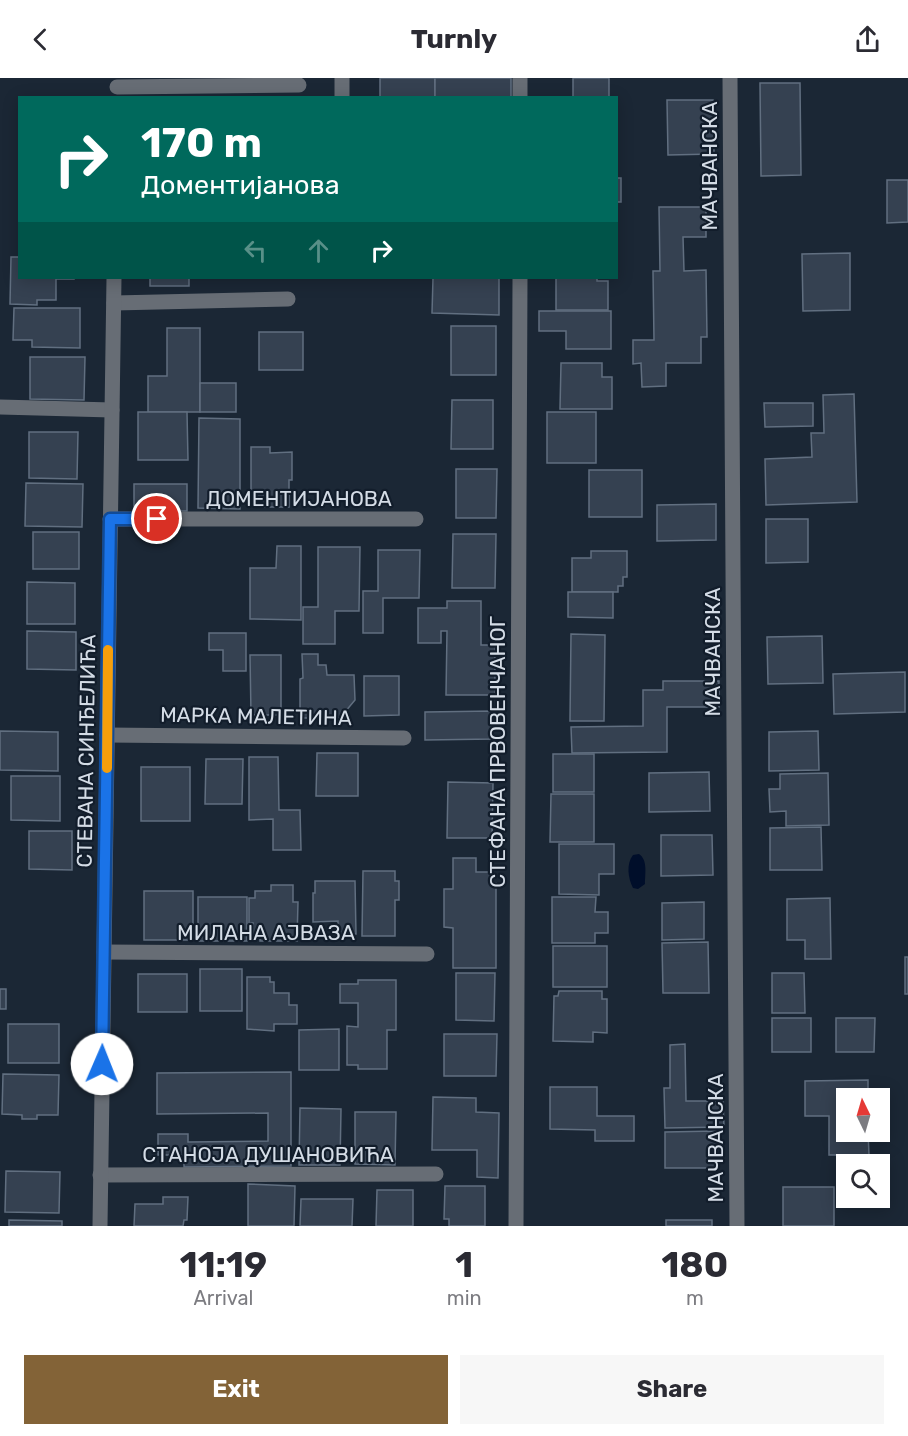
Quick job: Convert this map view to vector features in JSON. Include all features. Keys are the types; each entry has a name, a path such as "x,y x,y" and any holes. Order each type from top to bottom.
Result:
{"street":[{"path":"342,78 342,96"},
{"path":"520,78 520,96"},
{"name":"МАЧВАНСКА","path":"729,78 737,1226"},
{"path":"117,88 299,85"},
{"name":"СТЕВАНА СИНЂЕЛИЋА","path":"100,1226 114,279"},
{"name":"СТЕФАНА ПРВОВЕНЧАНОГ","path":"516,1226 520,279"},
{"path":"114,303 288,299"},
{"path":"0,407 112,411"},
{"name":"ДОМЕНТИЈАНОВА","path":"110,519 416,519"},
{"name":"МАРКА МАЛЕТИНА","path":"107,735 404,738"},
{"name":"МИЛАНА АЈВАЗА","path":"104,952 427,954"},
{"name":"СТАНОЈА ДУШАНОВИЋА","path":"100,1176 435,1174"}],"water":[{"path":"639,854 645,863 645,884 638,889 633,888 631,884 629,867 633,855"}],"building":[{"path":"380,78 435,78 435,96 380,96"},
{"path":"435,78 511,78 511,96 435,96"},
{"path":"573,78 609,78 609,96 573,96"},
{"path":"760,83 800,83 801,175 761,176"},
{"path":"667,100 713,100 714,154 668,155"},
{"path":"618,178 621,178 621,202 618,202"},
{"path":"887,180 908,180 908,222 887,223"},
{"path":"659,207 706,207 706,237 683,237 684,271 706,270 707,337 701,337 701,363 666,363 666,386 642,387 641,363 633,364 633,340 654,340 653,271 660,271"},
{"path":"850,253 850,310 803,311 802,254"},
{"path":"11,257 18,257 18,279 56,279 56,300 37,300 37,305 10,304"},
{"path":"150,279 189,279 189,286 150,286"},
{"path":"433,279 499,279 499,315 432,313"},
{"path":"556,279 608,281 608,310 556,310"},
{"path":"14,308 80,308 80,348 32,347 32,340 13,340"},
{"path":"539,311 611,311 611,349 566,349 566,331 539,331"},
{"path":"451,326 496,326 496,375 451,375"},
{"path":"167,328 200,328 200,412 148,412 148,376 167,376"},
{"path":"259,332 303,332 303,370 259,370"},
{"path":"30,357 85,357 84,400 30,399"},
{"path":"561,363 602,363 602,377 612,377 612,409 560,409"},
{"path":"200,383 236,383 236,412 200,412"},
{"path":"854,394 857,502 766,505 765,459 812,457 811,433 824,433 823,395"},
{"path":"452,400 493,400 493,449 451,449"},
{"path":"764,403 813,403 813,426 765,427"},
{"path":"138,412 187,412 188,460 138,460"},
{"path":"547,412 596,412 596,463 547,463"},
{"path":"199,418 240,419 240,509 198,508"},
{"path":"29,432 78,432 77,479 29,478"},
{"path":"251,447 270,447 270,453 292,452 289,507 257,507 251,497"},
{"path":"456,469 497,469 496,518 456,518"},
{"path":"589,470 642,470 642,517 589,517"},
{"path":"26,483 83,484 82,527 25,526"},
{"path":"134,484 187,484 187,511 134,511"},
{"path":"716,504 716,540 657,541 657,505"},
{"path":"766,519 808,519 808,562 766,563"},
{"path":"33,532 79,532 79,569 33,569"},
{"path":"453,534 496,534 495,588 452,588"},
{"path":"277,546 301,546 301,620 250,619 250,568 276,568"},
{"path":"318,547 360,547 359,611 335,611 335,644 303,644 303,607 318,607"},
{"path":"378,550 420,550 419,598 383,598 383,633 363,633 363,591 378,591"},
{"path":"591,551 627,551 627,577 623,577 623,586 618,586 618,592 572,592 572,558 591,558"},
{"path":"27,582 75,583 75,624 27,624"},
{"path":"568,592 613,592 613,618 568,617"},
{"path":"447,601 481,601 481,645 495,645 495,695 446,695 447,631 441,631 441,643 418,643 418,608 447,608"},
{"path":"27,631 76,632 76,670 27,669"},
{"path":"209,633 246,633 246,671 223,671 223,650 209,650"},
{"path":"571,634 605,635 604,721 570,721"},
{"path":"822,636 823,683 768,684 767,637"},
{"path":"302,654 318,654 318,665 326,665 327,675 354,675 355,700 340,718 300,718"},
{"path":"250,655 281,655 281,715 251,715"},
{"path":"905,672 905,712 834,714 833,674"},
{"path":"364,676 399,676 399,715 364,716"},
{"path":"663,681 719,681 719,707 667,707 667,752 572,753 571,727 643,726 643,690 663,690"},
{"path":"493,711 493,739 425,740 425,712"},
{"path":"0,731 58,732 58,771 0,770"},
{"path":"818,731 819,770 769,771 769,732"},
{"path":"317,753 358,753 358,796 316,796"},
{"path":"553,754 594,754 594,792 553,792"},
{"path":"249,757 278,757 279,810 300,810 301,850 273,850 273,819 249,820"},
{"path":"206,759 243,759 242,804 205,804"},
{"path":"141,767 190,767 190,821 141,821"},
{"path":"709,772 710,811 649,812 649,773"},
{"path":"828,773 829,825 786,826 786,811 770,812 769,789 780,789 780,774"},
{"path":"11,776 60,776 60,821 11,820"},
{"path":"448,782 493,783 492,838 447,838"},
{"path":"551,794 594,794 594,842 550,842"},
{"path":"821,827 822,870 770,870 770,828"},
{"path":"29,831 72,831 72,870 29,869"},
{"path":"661,835 712,835 713,875 661,876"},
{"path":"559,844 614,844 614,874 599,874 599,895 559,894"},
{"path":"453,858 476,858 476,872 490,872 490,884 496,883 496,968 453,968 453,928 444,927 444,889 453,889"},
{"path":"363,871 395,871 395,881 399,881 399,900 395,900 395,936 362,936"},
{"path":"315,881 355,881 356,934 338,934 338,921 313,922"},
{"path":"271,885 293,885 293,902 298,902 297,941 260,941 260,937 253,936 253,923 249,923 249,898 255,898 255,891 271,891"},
{"path":"144,891 193,891 193,940 144,940"},
{"path":"198,897 247,897 247,941 198,941"},
{"path":"552,897 596,897 595,912 608,912 608,933 595,933 595,943 552,943"},
{"path":"830,898 831,959 805,959 805,940 787,940 787,899"},
{"path":"704,902 704,939 662,940 662,903"},
{"path":"708,942 709,993 663,993 662,943"},
{"path":"553,946 607,946 607,987 553,987"},
{"path":"905,957 908,957 908,994 905,994"},
{"path":"200,969 242,969 242,1011 200,1011"},
{"path":"456,973 495,973 494,1021 456,1020"},
{"path":"772,973 804,973 805,1013 772,1013"},
{"path":"138,974 187,974 187,1012 138,1012"},
{"path":"247,977 270,977 270,982 274,982 274,993 289,993 289,1005 297,1005 297,1024 274,1024 274,1031 247,1029"},
{"path":"358,980 396,980 396,1030 387,1030 387,1069 358,1069 358,1065 347,1065 347,1026 358,1027 358,1003 340,1003 340,984 358,984"},
{"path":"0,989 6,989 6,1009 0,1009"},
{"path":"559,991 602,991 602,999 607,999 607,1033 593,1032 593,1042 553,1041 554,996 558,996"},
{"path":"772,1018 811,1018 811,1052 772,1052"},
{"path":"836,1018 875,1018 874,1052 836,1052"},
{"path":"8,1024 59,1024 59,1063 8,1063"},
{"path":"339,1029 339,1070 299,1070 299,1030"},
{"path":"444,1034 497,1034 496,1076 444,1076"},
{"path":"685,1044 686,1101 723,1101 724,1127 665,1128 664,1088 670,1088 670,1045"},
{"path":"291,1072 291,1166 184,1167 184,1155 158,1155 158,1134 188,1134 188,1142 268,1141 268,1113 157,1114 157,1073"},
{"path":"3,1074 59,1075 58,1115 37,1115 37,1119 22,1119 22,1115 2,1114"},
{"path":"868,1080 868,1088 836,1088 836,1142 868,1142 869,1154 829,1155 829,1116 805,1116 805,1081"},
{"path":"550,1087 597,1087 597,1116 634,1116 634,1141 595,1141 595,1130 550,1129"},
{"path":"433,1097 476,1098 476,1112 499,1113 498,1178 477,1177 477,1150 432,1150"},
{"path":"300,1108 341,1109 340,1165 299,1165"},
{"path":"355,1112 396,1112 395,1165 355,1164"},
{"path":"717,1131 717,1168 665,1168 665,1132"},
{"path":"6,1171 60,1172 59,1213 5,1212"},
{"path":"248,1184 295,1186 294,1226 248,1226"},
{"path":"445,1186 485,1186 485,1226 449,1226 449,1219 444,1219"},
{"path":"783,1187 834,1187 834,1226 783,1226"},
{"path":"377,1190 413,1190 413,1226 376,1226"},
{"path":"163,1197 188,1197 187,1220 184,1220 183,1226 134,1226 135,1204 163,1204"},
{"path":"301,1199 353,1199 352,1226 300,1226"},
{"path":"9,1220 62,1221 62,1226 9,1226"},
{"path":"666,1220 712,1220 712,1226 666,1226"}],"slow traffic":[{"path":"107,768 108,650"}],"route":[{"path":"102,1064 110,519 157,519"}]}
